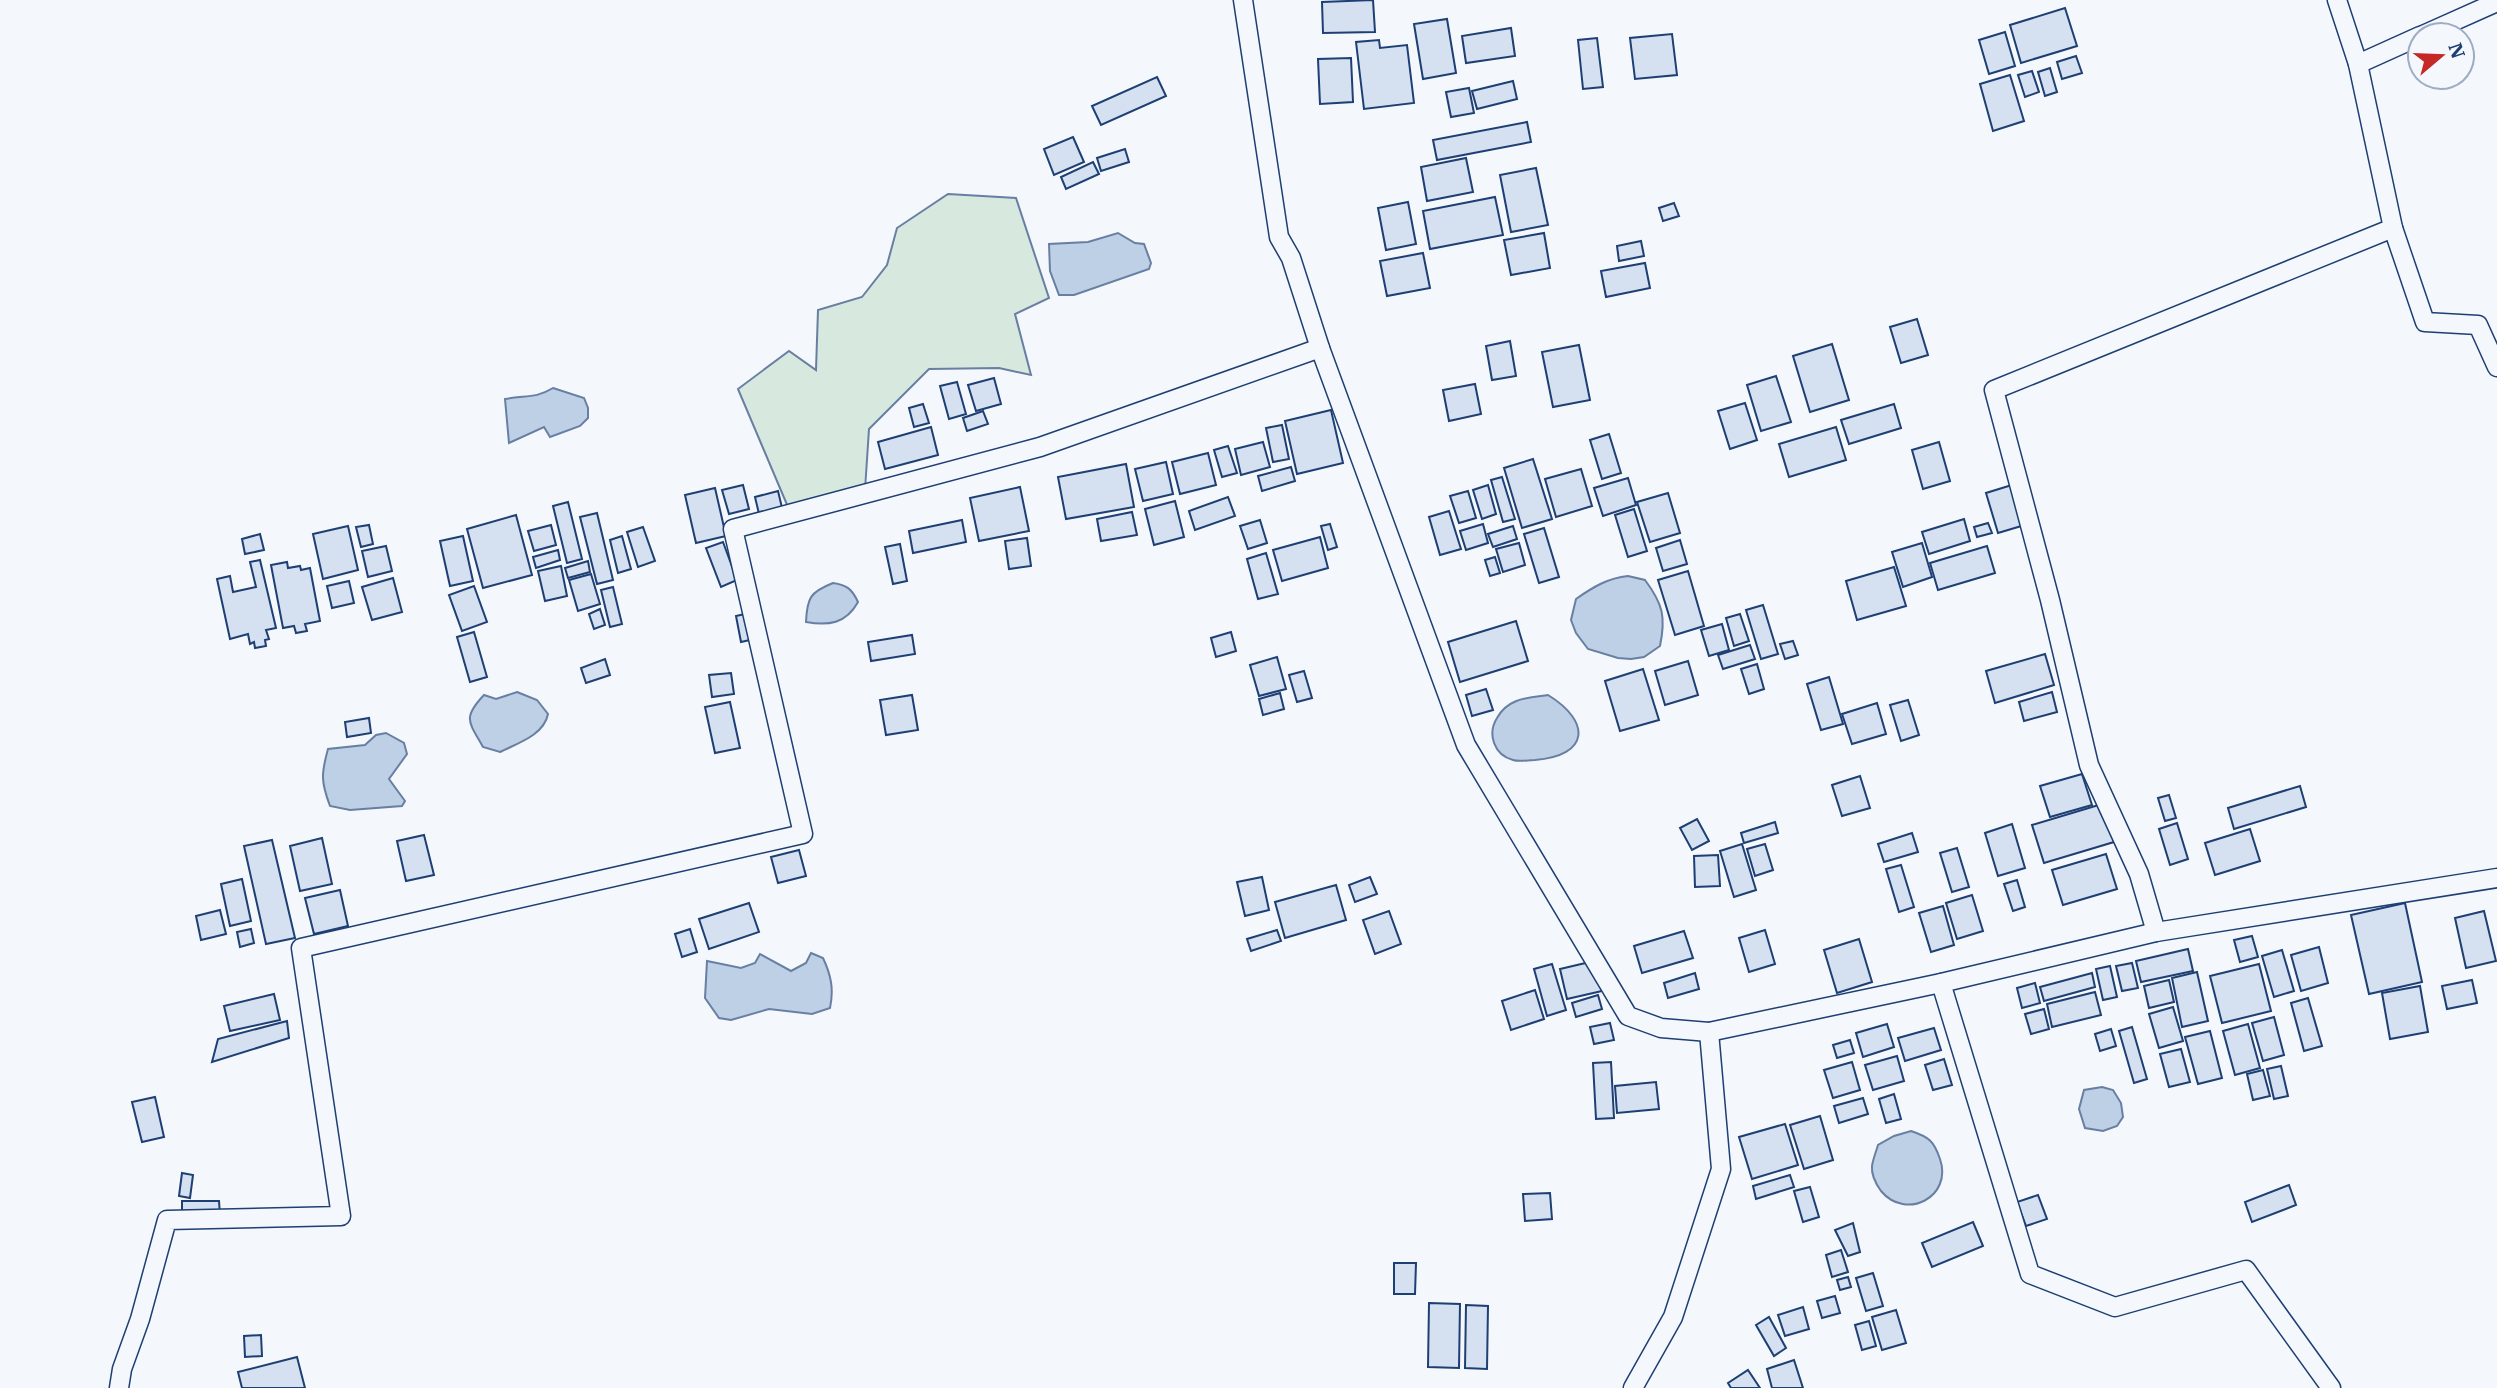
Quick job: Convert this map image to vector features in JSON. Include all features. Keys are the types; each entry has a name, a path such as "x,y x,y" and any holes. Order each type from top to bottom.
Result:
{"street":[{"path":"1243,0 1279,237 1291,258 1320,348 1466,745 1628,1016 1661,1028 1709,1031 1941,983 2156,932 2497,878"},
{"path":"2337,0 2357,64 2393,228 2424,322 2478,325 2497,367"},
{"path":"2455,21 2497,2"},
{"path":"2357,64 2406,43"},
{"path":"2156,932 2139,874 2089,765 2050,600 1994,390 2393,228"},
{"path":"119,1388 122,1368 140,1319 167,1220 341,1216 301,948 803,834 733,528 1040,447 1320,348"},
{"path":"1941,983 2030,1274 2115,1307 2246,1270 2331,1388"},
{"path":"1633,1388 1673,1317 1721,1169 1709,1031"}],"shaded area":[{"path":"948,194 1016,198 1049,298 1015,314 1031,375 999,368 929,369 869,429 865,490 788,507 738,389 789,351 816,370 818,310 862,297 887,265 897,228"}],"water":[{"path":"1118,233 1135,243 1144,244 1151,263 1149,269 1074,295 1059,295 1050,271 1049,244 1088,242"},
{"path":"553,388 584,398 588,418 580,426 550,437 544,427 509,443 505,399 535,395"},
{"path":"1628,576 1645,580 1656,596 1663,619 1660,646 1644,657 1631,659 1588,649 1576,633 1571,620 1576,599 1601,584"},
{"path":"833,583 848,588 858,602 848,615 836,622 806,622 811,597"},
{"path":"517,692 537,700 548,714 546,721 529,738 500,752 483,747 471,726 470,715 473,709 484,695 496,699"},
{"path":"1548,695 1572,716 1578,736 1574,745 1566,752 1553,757 1535,760 1515,761 1501,754 1494,743 1493,731 1501,711 1519,700"},
{"path":"386,733 404,743 407,754 389,779 405,801 402,806 350,810 330,806 323,778 328,749 365,745 376,735"},
{"path":"811,953 823,958 828,970 832,988 830,1008 812,1014 769,1009 731,1020 719,1018 705,998 707,961 741,968 755,963 760,954 791,971 806,963"},
{"path":"2102,1087 2113,1090 2121,1103 2123,1117 2117,1126 2103,1131 2085,1128 2079,1109 2084,1090"},
{"path":"1911,1131 1927,1138 1933,1144 1940,1159 1942,1173 1934,1194 1914,1204 1903,1204 1891,1200 1881,1191 1873,1176 1872,1166 1878,1145"}],"building":[{"path":"1373,0 1375,32 1323,33 1322,2"},
{"path":"2065,8 2077,46 2021,63 2010,25"},
{"path":"1447,19 1456,73 1423,79 1414,24"},
{"path":"1511,28 1515,56 1466,63 1462,36"},
{"path":"2005,32 2015,66 1989,74 1979,40"},
{"path":"1672,34 1677,75 1635,79 1630,38"},
{"path":"1597,38 1603,87 1583,89 1578,40"},
{"path":"1379,40 1380,48 1407,45 1414,103 1364,109 1356,42"},
{"path":"2076,56 2082,73 2062,79 2057,62"},
{"path":"1351,58 1353,102 1320,104 1318,59"},
{"path":"2050,68 2057,92 2045,96 2038,72"},
{"path":"2032,71 2039,92 2025,97 2018,75"},
{"path":"2010,75 2024,121 1993,131 1980,84"},
{"path":"1157,77 1166,96 1101,125 1092,106"},
{"path":"1513,81 1517,99 1477,109 1472,91"},
{"path":"1469,88 1474,113 1451,117 1446,92"},
{"path":"1527,122 1531,142 1437,160 1433,140"},
{"path":"1073,137 1084,162 1054,175 1044,149"},
{"path":"1125,149 1129,162 1101,171 1097,158"},
{"path":"1466,158 1473,192 1427,201 1421,167"},
{"path":"1093,162 1099,174 1066,189 1061,177"},
{"path":"1536,168 1548,225 1511,232 1500,175"},
{"path":"1495,197 1503,235 1430,249 1423,211"},
{"path":"1408,202 1416,244 1386,250 1378,208"},
{"path":"1674,203 1679,216 1663,221 1659,208"},
{"path":"1544,233 1550,268 1511,275 1504,240"},
{"path":"1641,241 1644,256 1619,261 1617,246"},
{"path":"1423,253 1430,288 1387,296 1380,261"},
{"path":"1645,263 1650,288 1606,297 1601,271"},
{"path":"1917,319 1928,355 1901,363 1890,327"},
{"path":"1510,341 1516,376 1492,380 1486,346"},
{"path":"1832,344 1849,400 1810,412 1793,356"},
{"path":"1579,345 1590,400 1553,407 1542,352"},
{"path":"1776,376 1791,422 1761,431 1747,385"},
{"path":"994,378 1001,404 976,411 968,385"},
{"path":"957,382 966,414 949,419 940,386"},
{"path":"1475,384 1481,414 1449,421 1443,390"},
{"path":"1745,403 1757,440 1730,449 1718,411"},
{"path":"923,404 929,423 914,427 909,408"},
{"path":"1894,404 1901,428 1849,444 1841,420"},
{"path":"1331,410 1343,463 1297,474 1285,421"},
{"path":"983,411 988,424 967,431 963,418"},
{"path":"1282,425 1289,459 1273,462 1266,428"},
{"path":"931,427 938,455 885,469 878,442"},
{"path":"1836,427 1846,460 1789,477 1779,444"},
{"path":"1609,434 1621,473 1602,479 1590,440"},
{"path":"1263,442 1270,467 1241,475 1235,449"},
{"path":"1939,442 1950,481 1923,489 1912,450"},
{"path":"1228,446 1237,473 1222,477 1214,450"},
{"path":"1208,453 1216,485 1180,494 1172,462"},
{"path":"1533,459 1552,519 1522,528 1504,468"},
{"path":"1166,462 1173,494 1143,501 1135,469"},
{"path":"1126,464 1134,507 1066,519 1058,477"},
{"path":"1291,467 1295,481 1262,491 1258,476"},
{"path":"1581,469 1592,506 1556,517 1545,479"},
{"path":"1502,477 1515,519 1503,522 1491,480"},
{"path":"1628,478 1636,505 1603,516 1594,488"},
{"path":"2015,484 2028,524 1998,533 1986,493"},
{"path":"743,485 749,509 729,514 722,490"},
{"path":"1488,485 1496,514 1482,519 1473,490"},
{"path":"1020,487 1029,531 979,541 970,498"},
{"path":"715,488 726,536 696,543 685,495"},
{"path":"778,491 783,512 760,518 755,497"},
{"path":"1468,491 1476,518 1459,523 1450,496"},
{"path":"1668,493 1680,533 1650,542 1637,502"},
{"path":"1228,497 1235,516 1195,530 1189,511"},
{"path":"1175,501 1184,537 1154,545 1145,509"},
{"path":"568,502 582,559 567,563 553,506"},
{"path":"1634,509 1647,551 1628,557 1615,515"},
{"path":"1449,511 1461,549 1440,555 1429,517"},
{"path":"1132,512 1137,535 1101,541 1097,519"},
{"path":"597,513 613,580 597,584 580,517"},
{"path":"516,515 532,575 483,588 467,529"},
{"path":"1964,519 1970,541 1929,554 1922,532"},
{"path":"962,520 966,542 913,553 909,531"},
{"path":"1260,520 1267,543 1248,549 1240,526"},
{"path":"1988,523 1992,533 1977,537 1974,527"},
{"path":"1330,524 1337,547 1328,550 1321,526"},
{"path":"1483,524 1488,543 1466,550 1460,531"},
{"path":"369,525 373,544 361,547 356,527"},
{"path":"551,525 556,545 534,551 528,531"},
{"path":"348,526 358,570 323,579 313,534"},
{"path":"1513,526 1517,539 1493,547 1488,534"},
{"path":"643,527 655,561 638,567 627,532"},
{"path":"1544,528 1559,577 1539,583 1524,534"},
{"path":"260,534 264,550 245,554 242,539"},
{"path":"463,536 473,581 450,586 440,541"},
{"path":"622,536 631,569 618,573 610,540"},
{"path":"1320,537 1328,568 1282,581 1273,550"},
{"path":"1027,538 1031,566 1009,569 1005,541"},
{"path":"1680,540 1687,564 1663,571 1656,548"},
{"path":"723,542 737,580 721,587 706,548"},
{"path":"1519,543 1525,565 1503,572 1496,549"},
{"path":"1922,543 1932,577 1903,587 1892,552"},
{"path":"900,544 907,581 893,584 885,547"},
{"path":"386,546 392,571 368,577 362,551"},
{"path":"1987,546 1995,573 1938,590 1930,563"},
{"path":"558,550 560,560 536,568 533,557"},
{"path":"1266,553 1278,594 1258,599 1247,559"},
{"path":"1495,557 1500,573 1490,576 1485,560"},
{"path":"260,560 276,628 266,630 269,639 265,640 266,646 255,648 254,642 250,644 248,634 230,639 217,579 230,576 233,592 256,587 250,562"},
{"path":"588,561 590,572 568,578 565,568"},
{"path":"287,562 288,568 310,568 320,621 305,624 307,631 296,633 294,626 283,628 271,565"},
{"path":"561,566 567,596 545,601 538,571"},
{"path":"1894,567 1906,606 1857,620 1846,581"},
{"path":"1688,571 1704,626 1675,635 1658,580"},
{"path":"591,574 600,604 578,611 569,580"},
{"path":"393,578 402,612 372,620 362,587"},
{"path":"349,581 354,603 332,608 327,586"},
{"path":"474,586 487,622 462,631 449,595"},
{"path":"613,587 622,624 610,627 601,590"},
{"path":"1763,605 1778,654 1761,659 1746,610"},
{"path":"600,609 605,625 594,629 589,614"},
{"path":"745,614 750,640 741,642 736,616"},
{"path":"1740,614 1749,641 1734,646 1726,618"},
{"path":"1516,621 1528,661 1460,682 1448,642"},
{"path":"1722,624 1729,650 1709,656 1701,630"},
{"path":"474,632 487,677 470,682 457,637"},
{"path":"1231,632 1236,651 1216,657 1211,638"},
{"path":"912,635 915,654 871,661 868,642"},
{"path":"1793,641 1798,655 1785,659 1780,644"},
{"path":"1750,645 1755,659 1723,669 1718,655"},
{"path":"2045,654 2054,685 1995,703 1986,671"},
{"path":"1277,657 1286,689 1259,696 1250,665"},
{"path":"605,659 610,675 586,683 581,668"},
{"path":"1688,661 1698,695 1665,705 1655,671"},
{"path":"1757,664 1764,689 1749,694 1741,669"},
{"path":"1643,669 1659,720 1620,731 1605,681"},
{"path":"1304,671 1312,698 1297,702 1289,675"},
{"path":"731,673 734,694 712,697 709,675"},
{"path":"1829,677 1843,724 1821,730 1807,684"},
{"path":"1486,689 1493,710 1472,716 1466,695"},
{"path":"2052,692 2057,712 2024,721 2019,702"},
{"path":"1280,693 1284,709 1263,715 1259,699"},
{"path":"912,695 918,730 886,735 880,700"},
{"path":"1908,700 1919,735 1901,741 1890,705"},
{"path":"730,702 740,748 715,753 705,707"},
{"path":"1877,703 1886,734 1852,744 1842,714"},
{"path":"369,718 371,733 347,737 345,722"},
{"path":"2082,774 2092,805 2050,817 2040,786"},
{"path":"1860,776 1870,808 1842,816 1832,785"},
{"path":"2300,786 2306,807 2234,829 2228,808"},
{"path":"2169,795 2176,818 2165,821 2158,798"},
{"path":"2102,804 2114,842 2044,863 2032,825"},
{"path":"1697,819 1709,841 1692,850 1680,828"},
{"path":"1775,822 1778,833 1744,843 1741,833"},
{"path":"2177,823 2188,859 2170,865 2159,829"},
{"path":"2012,824 2025,868 1998,876 1985,833"},
{"path":"2250,829 2260,861 2215,875 2205,843"},
{"path":"1912,833 1918,852 1884,862 1878,844"},
{"path":"424,835 434,875 406,881 397,841"},
{"path":"322,838 332,884 300,891 290,846"},
{"path":"272,840 295,938 266,944 244,846"},
{"path":"1742,844 1756,890 1734,897 1720,851"},
{"path":"1765,844 1773,870 1755,876 1747,849"},
{"path":"1957,848 1969,887 1952,892 1940,853"},
{"path":"799,850 806,876 778,883 771,857"},
{"path":"2106,854 2117,889 2063,905 2052,870"},
{"path":"1718,855 1720,886 1695,887 1694,856"},
{"path":"1901,865 1914,907 1899,912 1886,869"},
{"path":"1262,877 1269,910 1245,916 1237,882"},
{"path":"1370,877 1377,894 1355,902 1349,885"},
{"path":"242,879 251,921 230,926 221,884"},
{"path":"2017,880 2025,907 2013,911 2004,884"},
{"path":"1336,885 1346,920 1285,938 1275,902"},
{"path":"340,890 348,926 314,934 305,898"},
{"path":"1972,895 1983,931 1957,939 1946,903"},
{"path":"749,903 759,932 709,949 699,919"},
{"path":"2405,903 2422,982 2369,994 2351,915"},
{"path":"1943,906 1954,945 1931,952 1919,913"},
{"path":"220,910 226,934 201,940 196,916"},
{"path":"1389,911 1401,944 1375,954 1363,920"},
{"path":"2484,911 2496,961 2466,968 2455,918"},
{"path":"251,929 254,943 240,947 237,932"},
{"path":"690,929 697,952 682,957 675,934"},
{"path":"1277,930 1281,941 1251,951 1247,939"},
{"path":"1765,930 1775,964 1749,972 1739,938"},
{"path":"1684,931 1693,958 1642,973 1634,946"},
{"path":"2252,936 2258,957 2240,962 2234,940"},
{"path":"1859,939 1872,982 1837,993 1824,950"},
{"path":"2319,947 2328,983 2301,991 2291,955"},
{"path":"2188,949 2193,971 2141,982 2136,961"},
{"path":"2282,950 2294,991 2274,997 2262,956"},
{"path":"1594,961 1602,991 1567,999 1560,969"},
{"path":"2132,963 2138,988 2122,991 2116,966"},
{"path":"1552,964 1566,1010 1547,1016 1534,969"},
{"path":"2259,964 2271,1011 2222,1023 2210,976"},
{"path":"2110,966 2117,997 2103,1000 2096,969"},
{"path":"2197,972 2208,1021 2182,1027 2172,978"},
{"path":"1695,973 1699,989 1668,998 1664,983"},
{"path":"2092,973 2095,987 2044,1001 2040,987"},
{"path":"2169,980 2174,1002 2149,1008 2144,986"},
{"path":"2472,980 2477,1003 2447,1009 2442,986"},
{"path":"2035,983 2040,1003 2022,1008 2017,988"},
{"path":"2420,986 2428,1032 2390,1039 2382,993"},
{"path":"1535,990 1544,1019 1511,1030 1502,1001"},
{"path":"2095,992 2101,1015 2052,1027 2047,1004"},
{"path":"274,994 280,1020 230,1031 224,1006"},
{"path":"1598,995 1602,1009 1576,1017 1572,1003"},
{"path":"2308,998 2322,1046 2304,1051 2291,1003"},
{"path":"2173,1007 2183,1041 2159,1048 2149,1014"},
{"path":"2044,1009 2049,1029 2031,1034 2025,1014"},
{"path":"2274,1017 2284,1055 2263,1061 2252,1023"},
{"path":"287,1021 289,1038 212,1062 218,1039"},
{"path":"1610,1023 1614,1040 1594,1044 1590,1027"},
{"path":"1887,1024 1894,1047 1863,1057 1856,1033"},
{"path":"2248,1024 2260,1068 2235,1075 2223,1031"},
{"path":"2132,1027 2147,1079 2134,1083 2119,1031"},
{"path":"1934,1028 1941,1050 1905,1061 1898,1038"},
{"path":"2111,1029 2116,1046 2100,1051 2095,1034"},
{"path":"2210,1031 2222,1078 2198,1084 2185,1037"},
{"path":"1850,1040 1854,1053 1837,1058 1833,1045"},
{"path":"2181,1049 2190,1082 2169,1087 2160,1054"},
{"path":"1897,1056 1904,1081 1873,1090 1865,1065"},
{"path":"1944,1059 1952,1085 1933,1090 1925,1065"},
{"path":"1611,1062 1614,1118 1596,1119 1593,1063"},
{"path":"1852,1062 1860,1090 1833,1098 1824,1070"},
{"path":"2281,1066 2288,1096 2274,1099 2267,1069"},
{"path":"2263,1070 2270,1096 2253,1100 2247,1074"},
{"path":"1656,1082 1659,1109 1617,1113 1615,1086"},
{"path":"1894,1094 1901,1119 1886,1123 1879,1099"},
{"path":"155,1097 164,1137 142,1142 132,1102"},
{"path":"1863,1098 1868,1114 1839,1123 1834,1106"},
{"path":"1820,1116 1833,1160 1804,1169 1790,1125"},
{"path":"1785,1124 1798,1165 1752,1179 1739,1137"},
{"path":"182,1173 193,1175 190,1198 179,1196"},
{"path":"1790,1175 1794,1187 1756,1199 1753,1186"},
{"path":"2289,1185 2296,1205 2252,1222 2245,1202"},
{"path":"1810,1187 1819,1217 1803,1222 1794,1191"},
{"path":"1550,1193 1552,1219 1525,1221 1523,1194"},
{"path":"2038,1195 2047,1219 2026,1226 2017,1202"},
{"path":"182,1201 219,1201 220,1215 182,1215"},
{"path":"1973,1222 1983,1246 1932,1267 1922,1243"},
{"path":"1853,1223 1860,1252 1848,1256 1835,1230"},
{"path":"1841,1250 1848,1272 1832,1277 1826,1255"},
{"path":"1394,1263 1416,1263 1415,1294 1394,1294"},
{"path":"1873,1273 1883,1306 1866,1311 1856,1278"},
{"path":"1848,1277 1851,1287 1840,1290 1837,1280"},
{"path":"1835,1296 1840,1313 1822,1318 1817,1301"},
{"path":"1429,1303 1460,1304 1459,1368 1428,1367"},
{"path":"1466,1305 1488,1306 1487,1369 1465,1368"},
{"path":"1803,1307 1809,1329 1785,1336 1778,1315"},
{"path":"1896,1310 1906,1343 1882,1350 1872,1317"},
{"path":"1769,1317 1786,1348 1774,1356 1756,1325"},
{"path":"1869,1321 1876,1346 1862,1350 1855,1325"},
{"path":"261,1335 262,1356 245,1357 244,1336"},
{"path":"297,1357 305,1388 242,1388 238,1372"},
{"path":"1794,1360 1803,1388 1772,1388 1767,1369"},
{"path":"1748,1370 1760,1388 1731,1388 1728,1383"}]}
